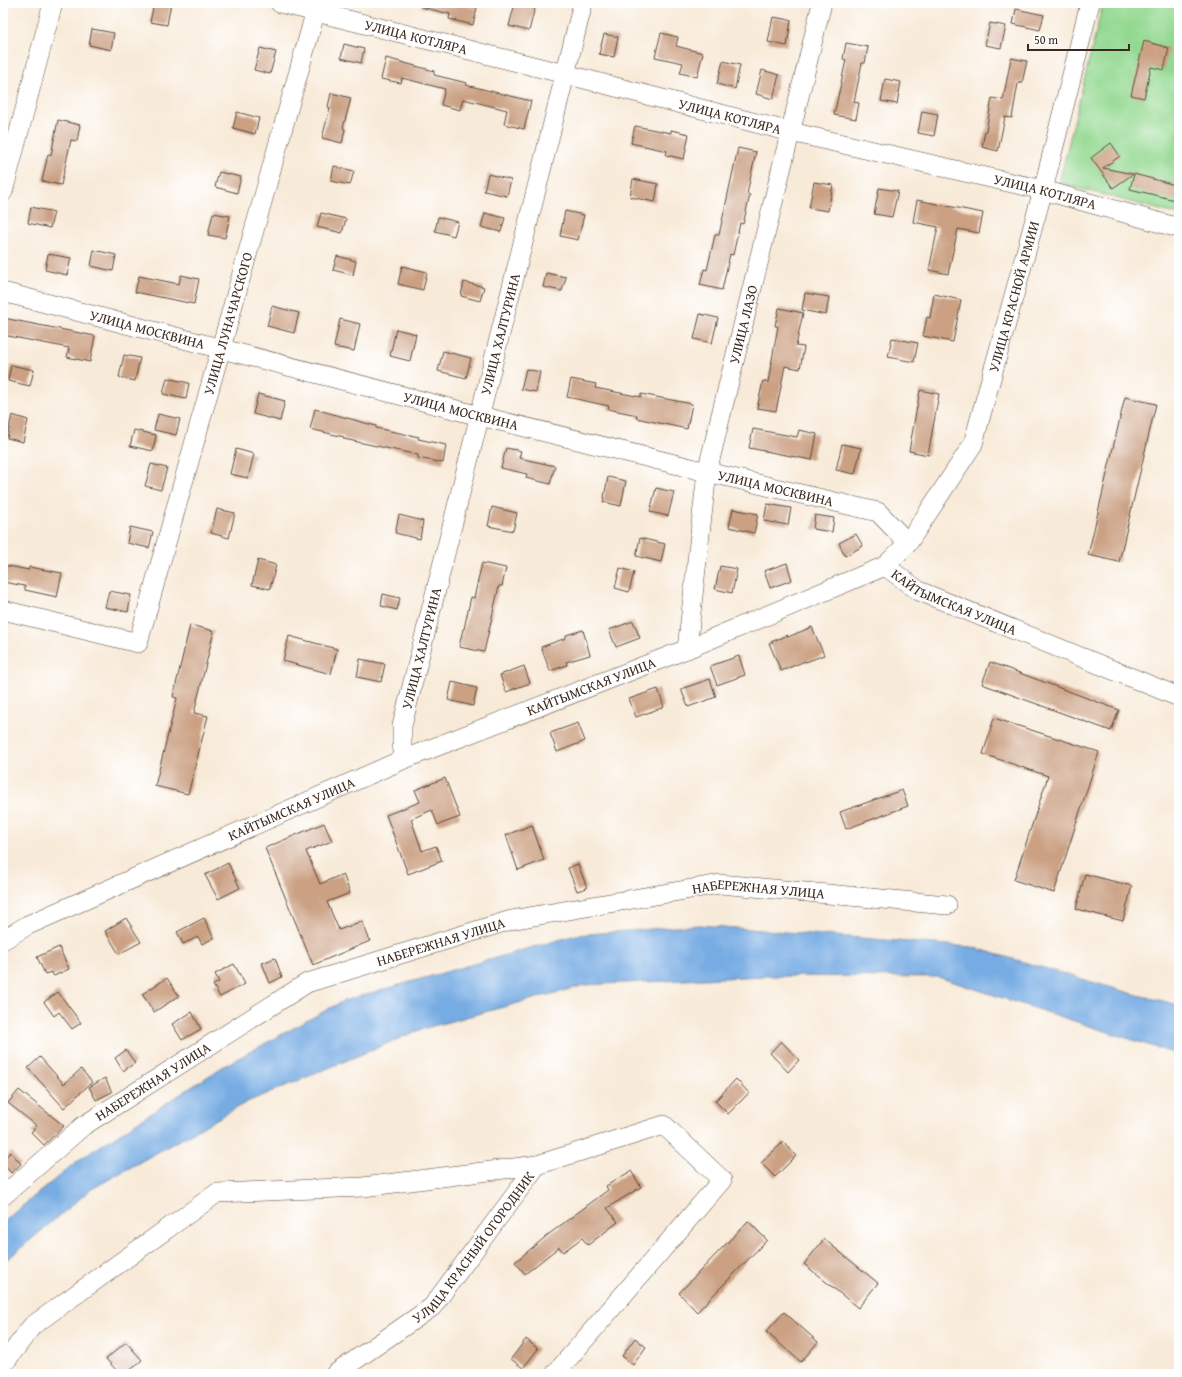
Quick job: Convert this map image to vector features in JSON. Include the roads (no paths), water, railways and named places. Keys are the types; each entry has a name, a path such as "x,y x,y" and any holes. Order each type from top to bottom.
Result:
{"street":[{"path":"3,192 53,3"},
{"name":"УЛИЦА КОТЛЯРА","path":"280,3 316,8 791,132 1044,190 1179,228"},
{"name":"УЛИЦА ХАЛТУРИНА","path":"402,760 402,726 583,3"},
{"name":"УЛИЦА ЛАЗО","path":"687,649 706,472 822,3"},
{"name":"УЛИЦА КРАСНОЙ АРМИИ","path":"885,566 908,543 973,444 1044,190 1090,3"},
{"name":"УЛИЦА ЛУНАЧАРСКОГО","path":"3,610 138,643 316,8"},
{"name":"УЛИЦА МОСКВИНА","path":"3,292 480,416 706,472 878,512 908,543"},
{"name":"КАЙТЫМСКАЯ УЛИЦА","path":"3,940 28,925 402,760 687,649 885,566 919,591 1179,697"},
{"name":"НАБЕРЕЖНАЯ УЛИЦА","path":"3,1196 83,1126 307,983 511,920 720,884 947,904"},
{"name":"УЛИЦА КРАСНЫЙ ОГОРОДНИК","path":"335,1374 432,1307 537,1165 664,1125 722,1180 555,1374"},
{"path":"3,1365 32,1326 217,1193 364,1187 537,1165"}],"water":[{"path":"699,925 972,947 1130,993 1179,1005 1179,1055 938,977 763,976 585,985 422,1029 247,1102 90,1190 3,1263 3,1222 77,1161 224,1066 343,1001 576,935"}]}
